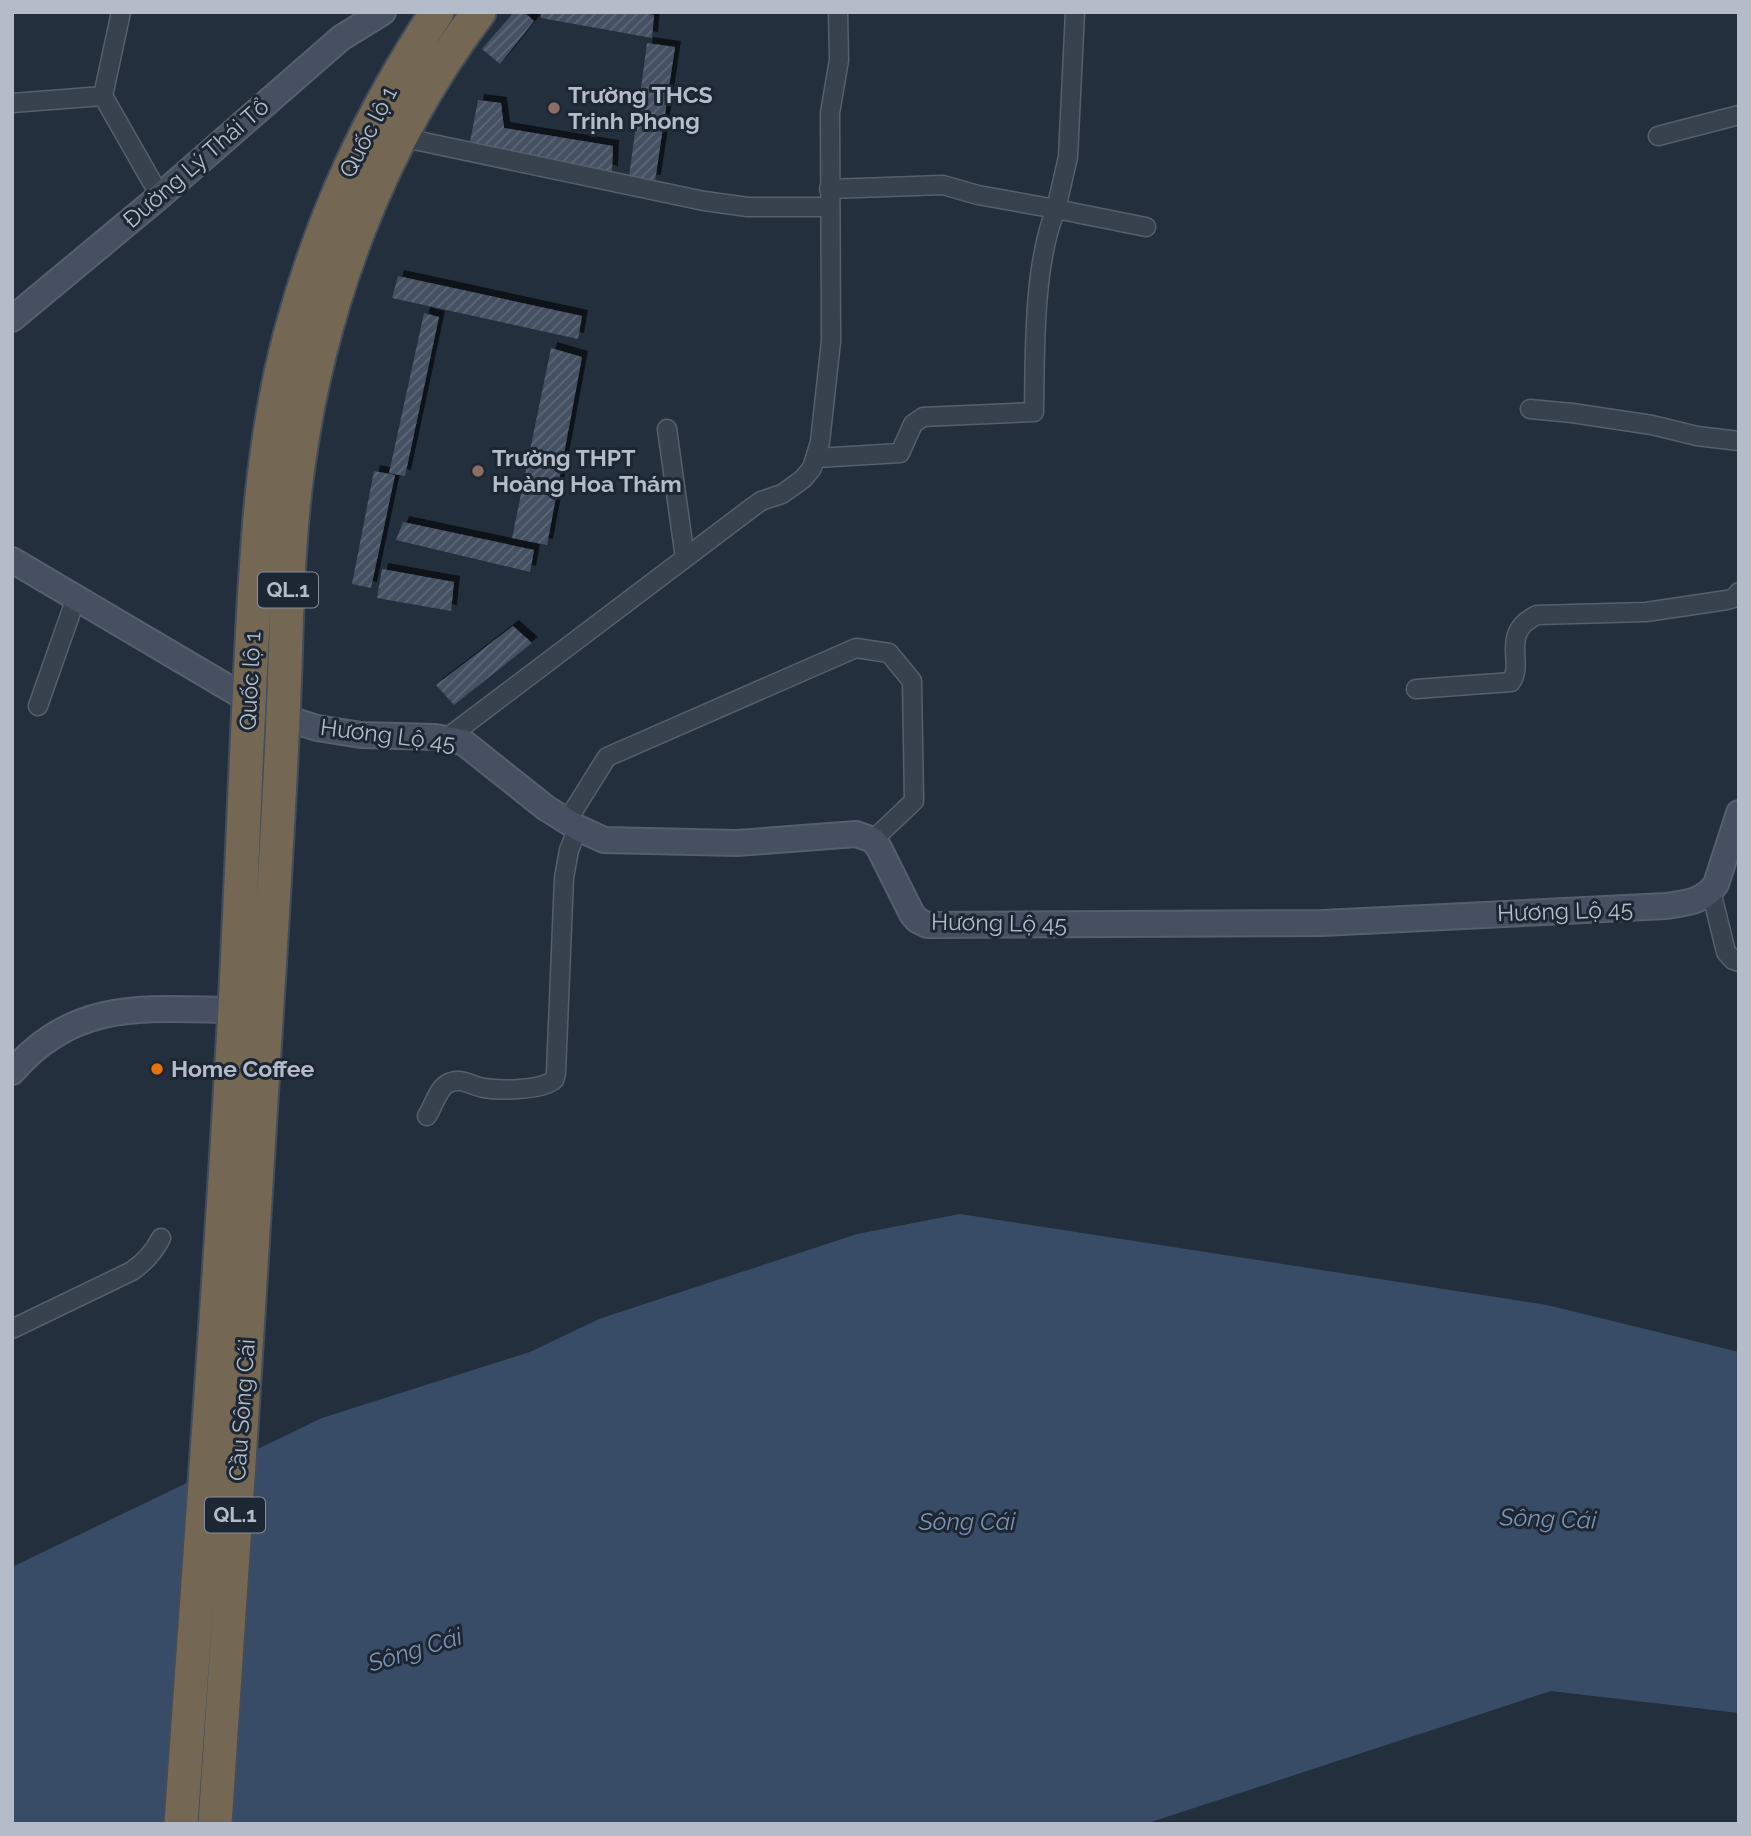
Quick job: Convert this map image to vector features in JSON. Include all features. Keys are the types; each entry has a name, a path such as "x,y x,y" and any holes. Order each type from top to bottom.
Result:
{"highway":[{"name":"Quốc lộ 1","path":"223,1218 258,523 276,400 291,334 312,262 338,192 376,112 437,12"},
{"name":"Quốc lộ 1","path":"256,1206 292,522 308,406 344,271 368,207 400,137 432,82 479,12"},
{"name":"Cầu Sông Cái","path":"215,1824 256,1206"},
{"name":"Cầu Sông Cái","path":"181,1824 223,1218"}],"street":[{"path":"121,12 103,96 160,196"},
{"name":"Đường Lý Thái Tổ","path":"12,319 160,196 341,37 383,12"},
{"path":"447,738 750,509 796,485 812,468 817,458 831,341 830,113 839,60 838,12"},
{"path":"817,458 900,453 915,420 923,417 1034,412 1036,336 1043,258 1048,227 1056,209 1068,157 1075,12"},
{"path":"12,103 103,96"},
{"path":"1658,136 1739,115"},
{"path":"400,137 704,201 748,207 943,185 978,195 1146,227"},
{"path":"1530,409 1652,425 1697,436 1739,441"},
{"path":"667,429 685,558"},
{"name":"Hương Lộ 45","path":"12,559 249,700 283,717 317,728 361,735 447,738 463,742 533,799 572,825 604,840 737,843 856,834 873,839 912,914 927,925 1322,923 1650,907 1689,902 1700,899 1711,891"},
{"path":"1416,689 1511,682 1514,678 1514,648 1518,632 1526,622 1537,615 1646,612 1727,600 1734,598 1739,592"},
{"path":"38,706 76,598"},
{"path":"428,1116 444,1086 450,1082 460,1080 488,1089 538,1087 554,1080 564,878 572,825 607,757 856,648 889,653 912,681 914,801 873,839"},
{"path":"1739,813 1716,884 1711,891 1726,952 1739,962"},
{"path":"12,1072 41,1042 57,1032 98,1016 136,1009 235,1010"},
{"path":"12,1329 132,1271 155,1251 161,1238"}],"water":[{"name":"Sông Cái","path":"960,1214 1547,1305 1739,1352 1739,1713 1551,1691 1145,1824 12,1824 12,1567 322,1418 530,1352 599,1319 857,1234"}],"building":[{"path":"514,12 524,12 534,21 500,64 482,49"},
{"path":"541,12 636,12 654,15 652,38 541,18"},
{"path":"647,43 675,47 655,181 629,177"},
{"path":"478,100 501,103 504,128 613,146 612,172 470,142"},
{"path":"398,276 582,316 578,339 392,298"},
{"path":"424,313 439,317 405,476 389,473"},
{"path":"551,348 582,357 547,545 512,538"},
{"path":"374,471 395,475 371,588 352,584"},
{"path":"403,522 534,550 530,572 396,540"},
{"path":"382,569 454,582 451,611 377,598"},
{"path":"513,626 532,643 454,705 436,685"}],"place":[{"name":"Trường THCS Trịnh Phong","path":"554,108"},
{"name":"Trường THPT Hoàng Hoa Thám","path":"478,471"},
{"name":"Home Coffee","path":"157,1069"}]}
